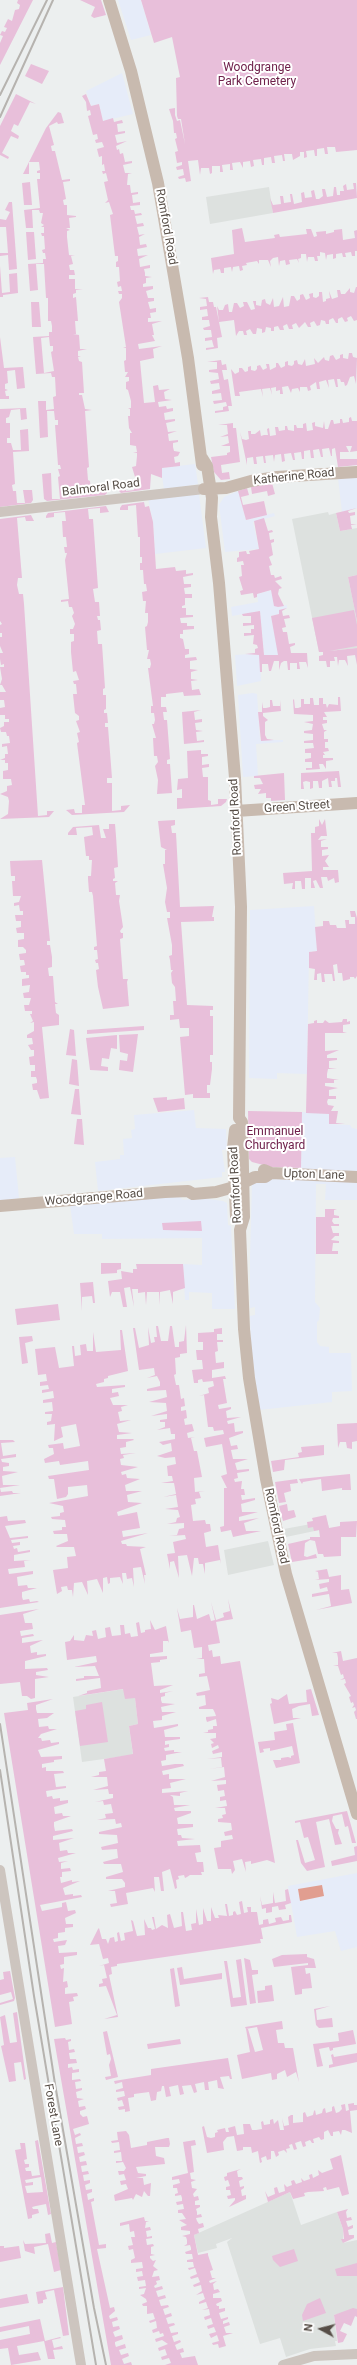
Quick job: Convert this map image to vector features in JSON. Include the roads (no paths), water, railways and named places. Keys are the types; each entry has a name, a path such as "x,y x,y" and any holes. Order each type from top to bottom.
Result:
{"main road":[{"name":"Romford Road","path":"109,0 129,63 158,183 212,513 219,583 236,810 241,913 239,1118 236,1122 233,1148 238,1181 236,1227 240,1230 244,1329 249,1378 269,1494 298,1622 357,1814"},
{"name":"Katherine Road","path":"208,488 228,487 277,477 357,472"},
{"path":"212,513 228,487"},
{"name":"Green Street","path":"236,810 357,803"},
{"name":"Upton Lane","path":"238,1181 264,1170 271,1173 357,1177"},
{"name":"Woodgrange Road","path":"0,1206 188,1191 193,1194 216,1192 238,1181"}],"street":[{"name":"Balmoral Road","path":"0,512 208,488"},
{"name":"Forest Lane","path":"0,1870 81,2365"},
{"path":"283,2365 314,2356 357,2354"}],"railway":[{"path":"0,95 47,0"},
{"path":"0,117 53,0"},
{"path":"0,1724 55,2084 94,2308 106,2365"},
{"path":"0,1770 34,1996 96,2365"}],"park label":[{"name":"Woodgrange Park Cemetery","path":"257,75"},
{"name":"Emmanuel Churchyard","path":"275,1139"}]}
